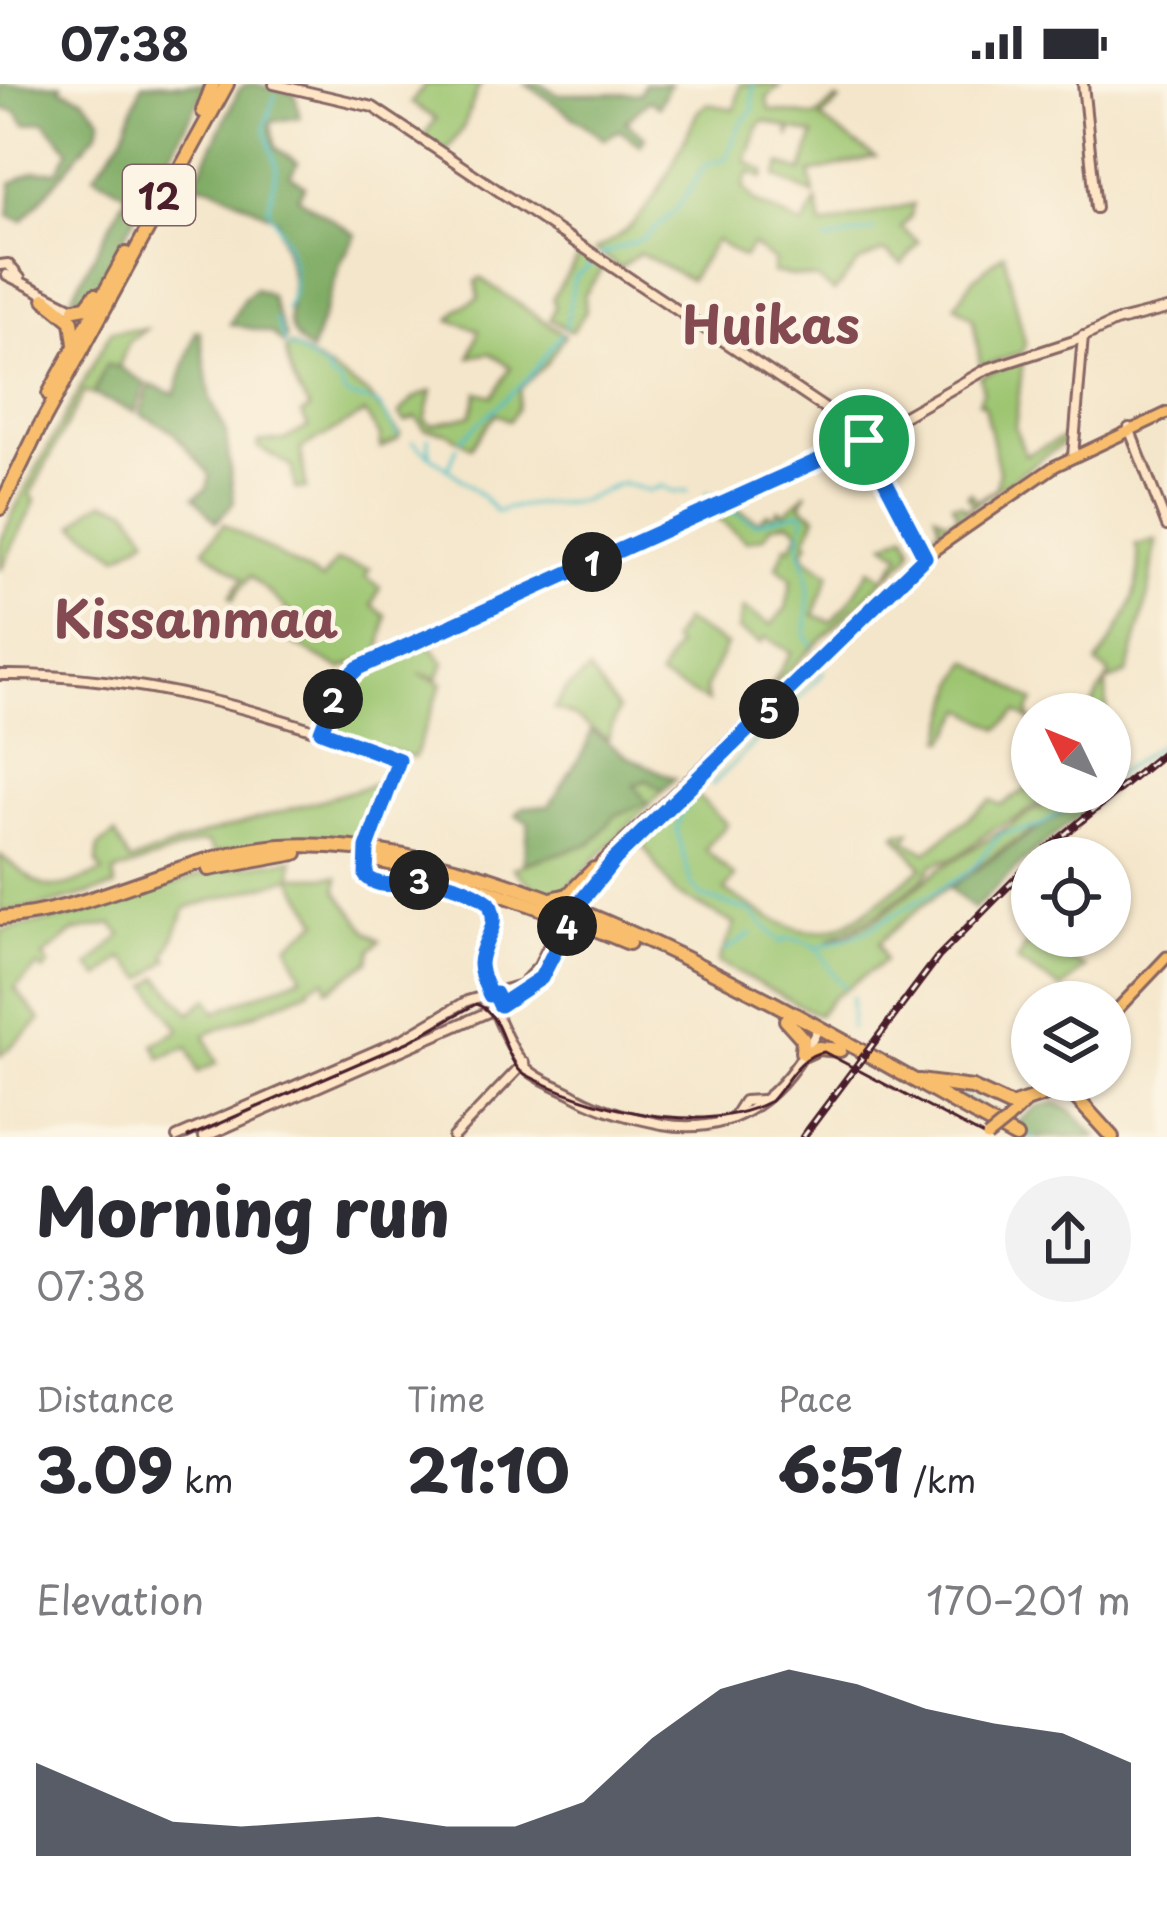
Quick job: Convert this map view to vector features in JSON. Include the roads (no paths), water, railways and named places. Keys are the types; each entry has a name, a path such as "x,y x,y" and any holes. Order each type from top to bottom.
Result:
{"highway":[{"name":"12","path":"0,491 220,84"},
{"name":"12","path":"0,508 220,84"},
{"path":"75,308 86,307 112,277"},
{"path":"45,299 75,326 75,345"},
{"path":"0,921 73,912 236,862 292,853 368,854 480,877 547,900 591,927 815,1031 840,1050 1000,1137"},
{"path":"368,854 569,913 699,967 1016,1137"},
{"path":"547,900 568,896 594,869"},
{"path":"556,951 570,932 591,927"},
{"path":"786,1020 803,1039 802,1056 818,1048 840,1050"},
{"path":"912,1080 972,1088 1011,1106 1028,1102"},
{"path":"1080,1101 1112,1137"}],"main road":[{"path":"569,913 615,859 925,557 1073,456 1167,412"},
{"path":"569,913 594,869 824,654"},
{"path":"1131,994 1167,957"},
{"path":"987,1137 1028,1102"}],"street":[{"path":"274,84 373,107 854,428 925,557"},
{"path":"1083,84 1096,208"},
{"path":"3,268 89,319"},
{"path":"24,281 45,299 89,319"},
{"path":"321,731 338,687 358,668 864,440 979,373 1119,320 1167,309"},
{"path":"1073,456 1083,336"},
{"path":"1129,428 1167,526"},
{"path":"0,675 124,683 279,716 399,760 377,821 366,876 379,884 426,880 473,893 489,903 495,916 480,963 485,980 524,1063 569,1092 688,1130 727,1121 768,1096 802,1056 815,1031"},
{"path":"204,1137 498,1006 537,982 556,951 569,913"},
{"path":"177,1137 403,1040 467,1001 521,985 535,973 569,913"},
{"path":"453,1137 524,1063"}],"waterway":[{"path":"601,255 644,238 676,210 706,164 727,158 738,128 753,110 753,84"},
{"path":"275,95 265,128 277,167 268,210 291,258 293,285 286,309"},
{"path":"825,242 874,230"},
{"path":"566,327 574,278 595,261"},
{"path":"276,319 285,343"},
{"path":"461,439 528,379 561,334"},
{"path":"288,349 293,347 329,372 346,396 369,401"},
{"path":"373,404 398,435"},
{"path":"428,438 430,454"},
{"path":"413,441 496,512 581,501 622,483 649,491 662,486 674,492 688,491"},
{"path":"448,470 457,447"},
{"path":"706,493 713,496"},
{"path":"727,509 755,523 801,512 803,524"},
{"path":"801,530 809,584 806,637 812,645"},
{"path":"712,785 824,672"},
{"path":"1131,765 1167,740"},
{"path":"693,799 680,815 677,830 691,884 703,897 752,912 781,943 787,938 812,945 845,987"},
{"path":"819,947 864,932 968,873 1001,834 1038,827 1059,813"},
{"path":"725,951 751,934"},
{"path":"851,1028 852,997"},
{"path":"950,1092 981,1107"}],"tram line":[{"path":"188,1137 410,1041 476,1004 492,1016 521,1072 612,1107 680,1118 743,1112 771,1101 800,1064 824,1052 985,1137"}],"railway":[{"path":"1061,837 1167,750"},
{"path":"803,1137 938,957 1011,883"}],"district":[{"name":"Huikas","path":"771,322"},
{"name":"Kissanmaa","path":"196,616"}]}
